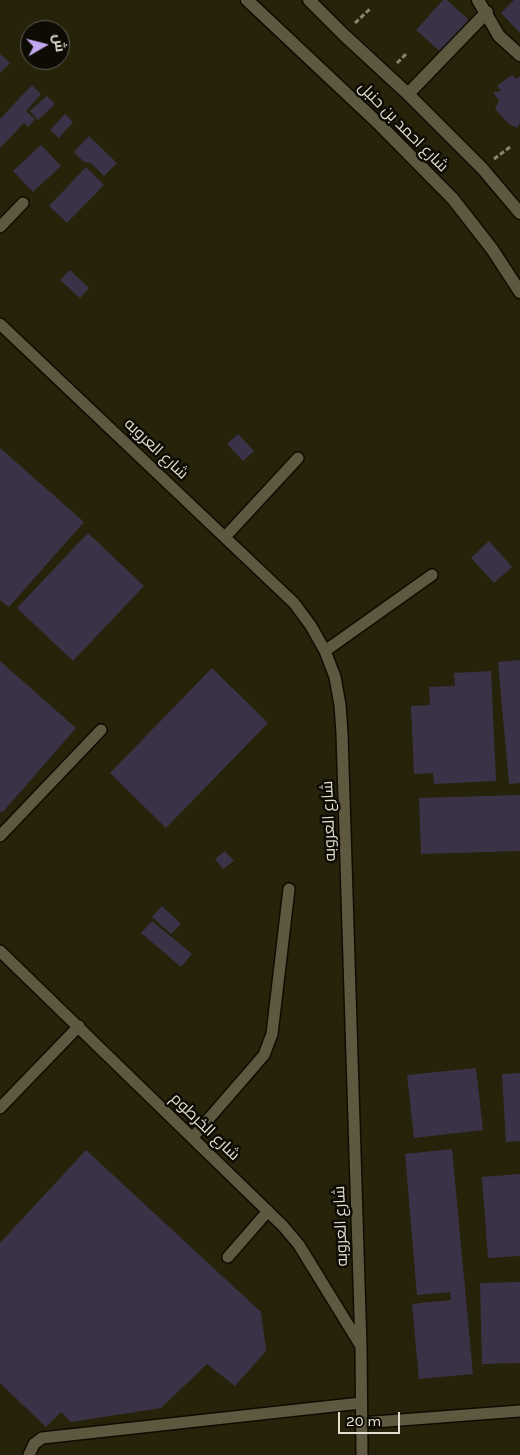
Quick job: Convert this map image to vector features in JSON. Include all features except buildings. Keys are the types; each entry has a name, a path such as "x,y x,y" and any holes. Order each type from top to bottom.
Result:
{"street":[{"name":"شارع احمد بن حنبل","path":"246,0 380,124 453,199 492,249 520,292"},
{"name":"شارع احمد بن حنبل","path":"309,0 408,94 482,168 520,213"},
{"path":"478,0 487,12 499,36 520,55"},
{"path":"408,94 487,12"}],"lane":[{"path":"0,228 23,203"},
{"name":"شارع العروبه","path":"0,324 294,603 311,626 325,650 335,677 342,733 361,1347 360,1423 362,1455"},
{"path":"225,536 298,458"},
{"path":"325,650 432,575"},
{"path":"0,836 101,730"},
{"path":"193,1138 264,1055 272,1034 289,889"},
{"name":"شارع الخرطوم","path":"0,951 268,1211 299,1244 361,1347"},
{"path":"0,1108 79,1026"},
{"path":"228,1257 268,1211"},
{"path":"29,1455 34,1444 42,1438 361,1403"},
{"path":"360,1423 520,1411"}],"path":[{"path":"343,34 371,8"}]}
